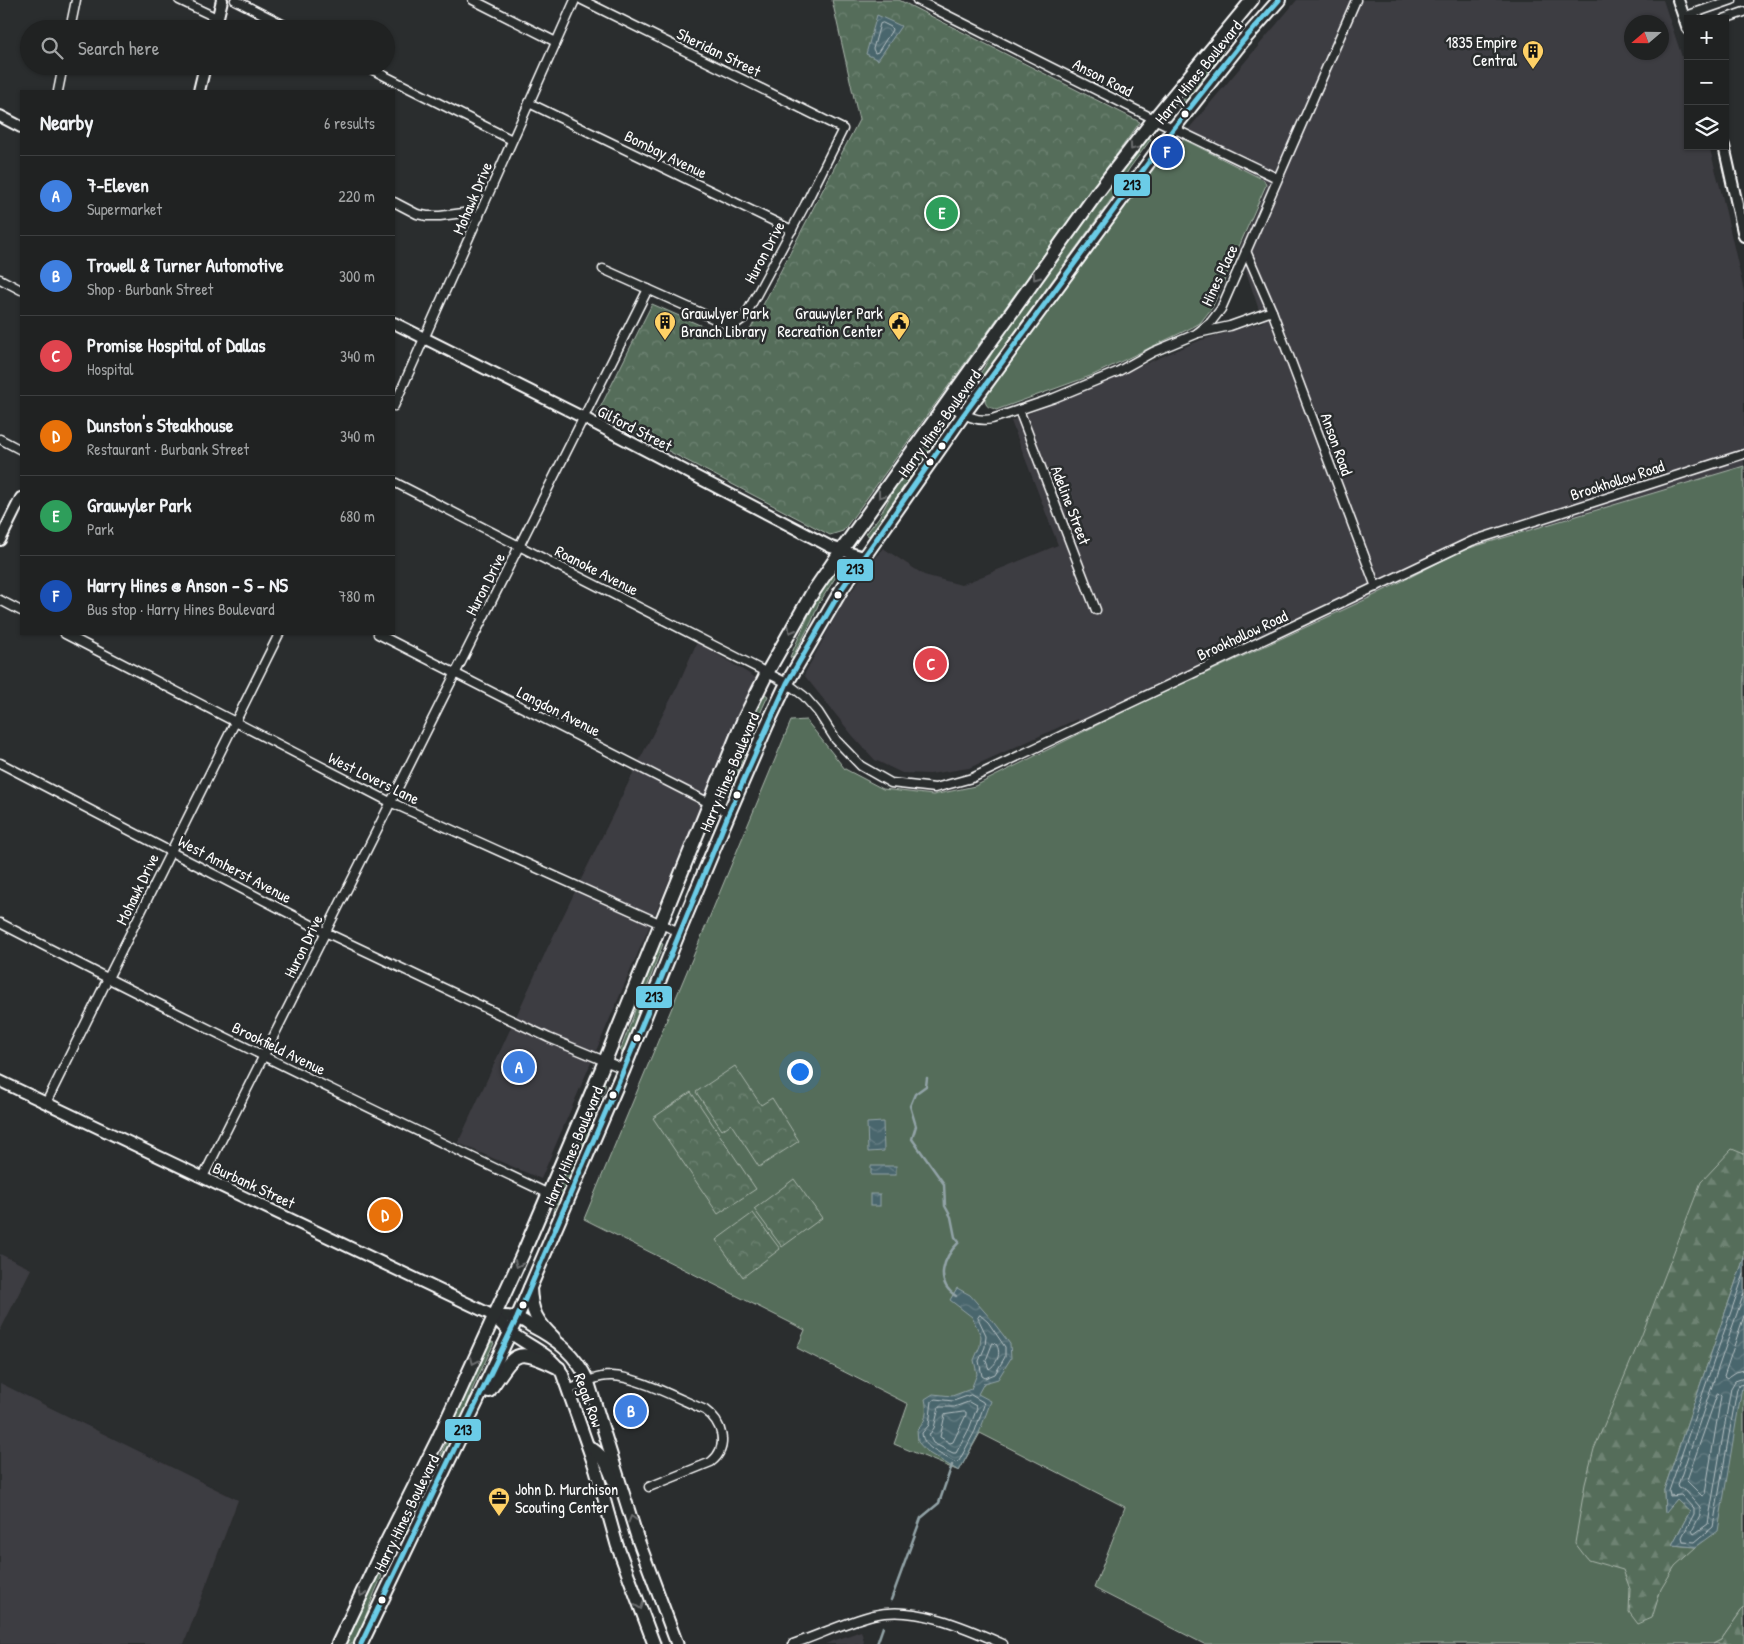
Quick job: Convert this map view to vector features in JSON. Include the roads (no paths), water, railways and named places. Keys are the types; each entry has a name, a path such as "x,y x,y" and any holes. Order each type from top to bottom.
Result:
{"main road":[{"name":"Harry Hines Boulevard","path":"362,1644 517,1318 624,1069 729,813 767,724 787,683 826,614 863,557 964,414 1174,128 1279,0"},
{"name":"Harry Hines Boulevard","path":"338,1644 438,1439 549,1194 605,1062 743,721 767,673 811,595 946,403 1092,201 1154,119 1250,3"},
{"path":"1250,3 1262,19"},
{"path":"530,1287 535,1315 540,1324 554,1338"},
{"name":"Regal Row","path":"494,1316 517,1318 554,1338 573,1355 582,1368 648,1565 677,1644"},
{"name":"Regal Row","path":"494,1316 510,1333 539,1350 559,1368 569,1390 588,1446 617,1545 654,1644"},
{"path":"471,1414 513,1358 530,1355 559,1368"},
{"path":"438,1439 438,1450 431,1469 432,1476 439,1483"},
{"path":"588,1446 599,1452 616,1487 625,1495"},
{"path":"381,1553 400,1562"},
{"path":"628,1572 648,1565"}],"street":[{"path":"72,20 76,0"},
{"path":"179,0 210,20"},
{"path":"217,20 222,0"},
{"path":"235,0 274,20"},
{"path":"473,0 556,42"},
{"name":"Mohawk Drive","path":"395,404 576,0"},
{"name":"Sheridan Street","path":"582,0 843,129"},
{"name":"Anson Road","path":"917,0 1154,119 1277,178"},
{"name":"Hines Place","path":"946,403 964,414 983,421 1019,410 1096,382 1153,352 1196,334 1211,322 1221,309 1356,0"},
{"path":"1678,0 1683,17 1732,0"},
{"path":"1729,17 1744,12"},
{"path":"58,90 61,75"},
{"path":"199,90 203,75"},
{"path":"383,75 512,140"},
{"name":"Bombay Avenue","path":"529,103 792,230"},
{"path":"0,116 20,126"},
{"name":"Huron Drive","path":"203,1177 648,289 728,325 737,324 744,318 792,230 843,129"},
{"path":"1725,150 1744,236"},
{"path":"395,203 417,214 427,216 463,213 479,217"},
{"name":"Anson Road","path":"1246,251 1272,310 1376,587"},
{"path":"603,269 648,289"},
{"path":"0,279 20,289"},
{"path":"1196,334 1230,326 1272,310"},
{"name":"Gilford Street","path":"395,324 584,418 831,547 863,557"},
{"name":"Adeline Street","path":"1019,410 1096,610"},
{"path":"0,439 20,449"},
{"name":"Brookhollow Road","path":"787,683 804,696 818,712 836,740 861,766 891,782 935,788 972,778 1472,541 1744,454"},
{"name":"Roanoke Avenue","path":"395,482 787,683"},
{"path":"0,540 20,500"},
{"path":"0,600 20,610"},
{"name":"West Lovers Lane","path":"67,635 390,802 679,932"},
{"name":"Mohawk Drive","path":"46,1103 278,635"},
{"name":"Langdon Avenue","path":"380,635 729,813"},
{"name":"West Amherst Avenue","path":"0,763 325,932 557,1041 624,1069"},
{"name":"Brookfield Avenue","path":"0,923 108,979 549,1194"},
{"name":"Burbank Street","path":"0,1081 494,1316"},
{"path":"569,1390 610,1376 638,1382 705,1410 712,1415 719,1425 722,1434 722,1445 717,1458 649,1486"},
{"path":"793,1644 873,1615 897,1612 936,1618 1003,1644"}],"water":[{"path":"877,15 901,26 878,60 866,54"},
{"path":"883,1122 884,1151 868,1152 867,1123"},
{"path":"871,1166 896,1166 896,1175 871,1175"},
{"path":"870,1194 880,1194 880,1206 870,1206"},
{"path":"1744,1258 1744,1375 1718,1531 1696,1547 1672,1545 1690,1511 1677,1499 1665,1513 1664,1490"},
{"path":"957,1288 970,1295 991,1319 1010,1344 1011,1358 998,1379 984,1383 978,1394 991,1401 979,1433 959,1471 927,1452 918,1442 917,1430 925,1416 925,1399 933,1394 952,1396 971,1389 977,1374 974,1360 980,1346 981,1336 972,1317 950,1300"}],"waterway":[{"path":"927,1078 926,1086 915,1094 910,1106 916,1126 912,1139 944,1184 945,1206 951,1217 955,1237 959,1242 945,1262 943,1277 949,1290 956,1296"},
{"path":"891,1600 921,1518 939,1503 952,1465"},
{"path":"877,1644 883,1627"}],"place":[{"name":"1835 Empire Central","path":"1533,70"},
{"name":"Harry Hines @ Anson - S - NS","path":"1167,152"},
{"name":"Grauwyler Park","path":"942,213"},
{"name":"Grauwlyer Park Branch Library","path":"665,341"},
{"name":"Grauwyler Park Recreation Center","path":"899,341"},
{"name":"Promise Hospital of Dallas","path":"931,664"},
{"name":"7-Eleven","path":"519,1067"},
{"name":"Dunston's Steakhouse","path":"385,1215"},
{"name":"Trowell & Turner Automotive","path":"631,1411"},
{"name":"John D. Murchison Scouting Center","path":"499,1517"}]}
